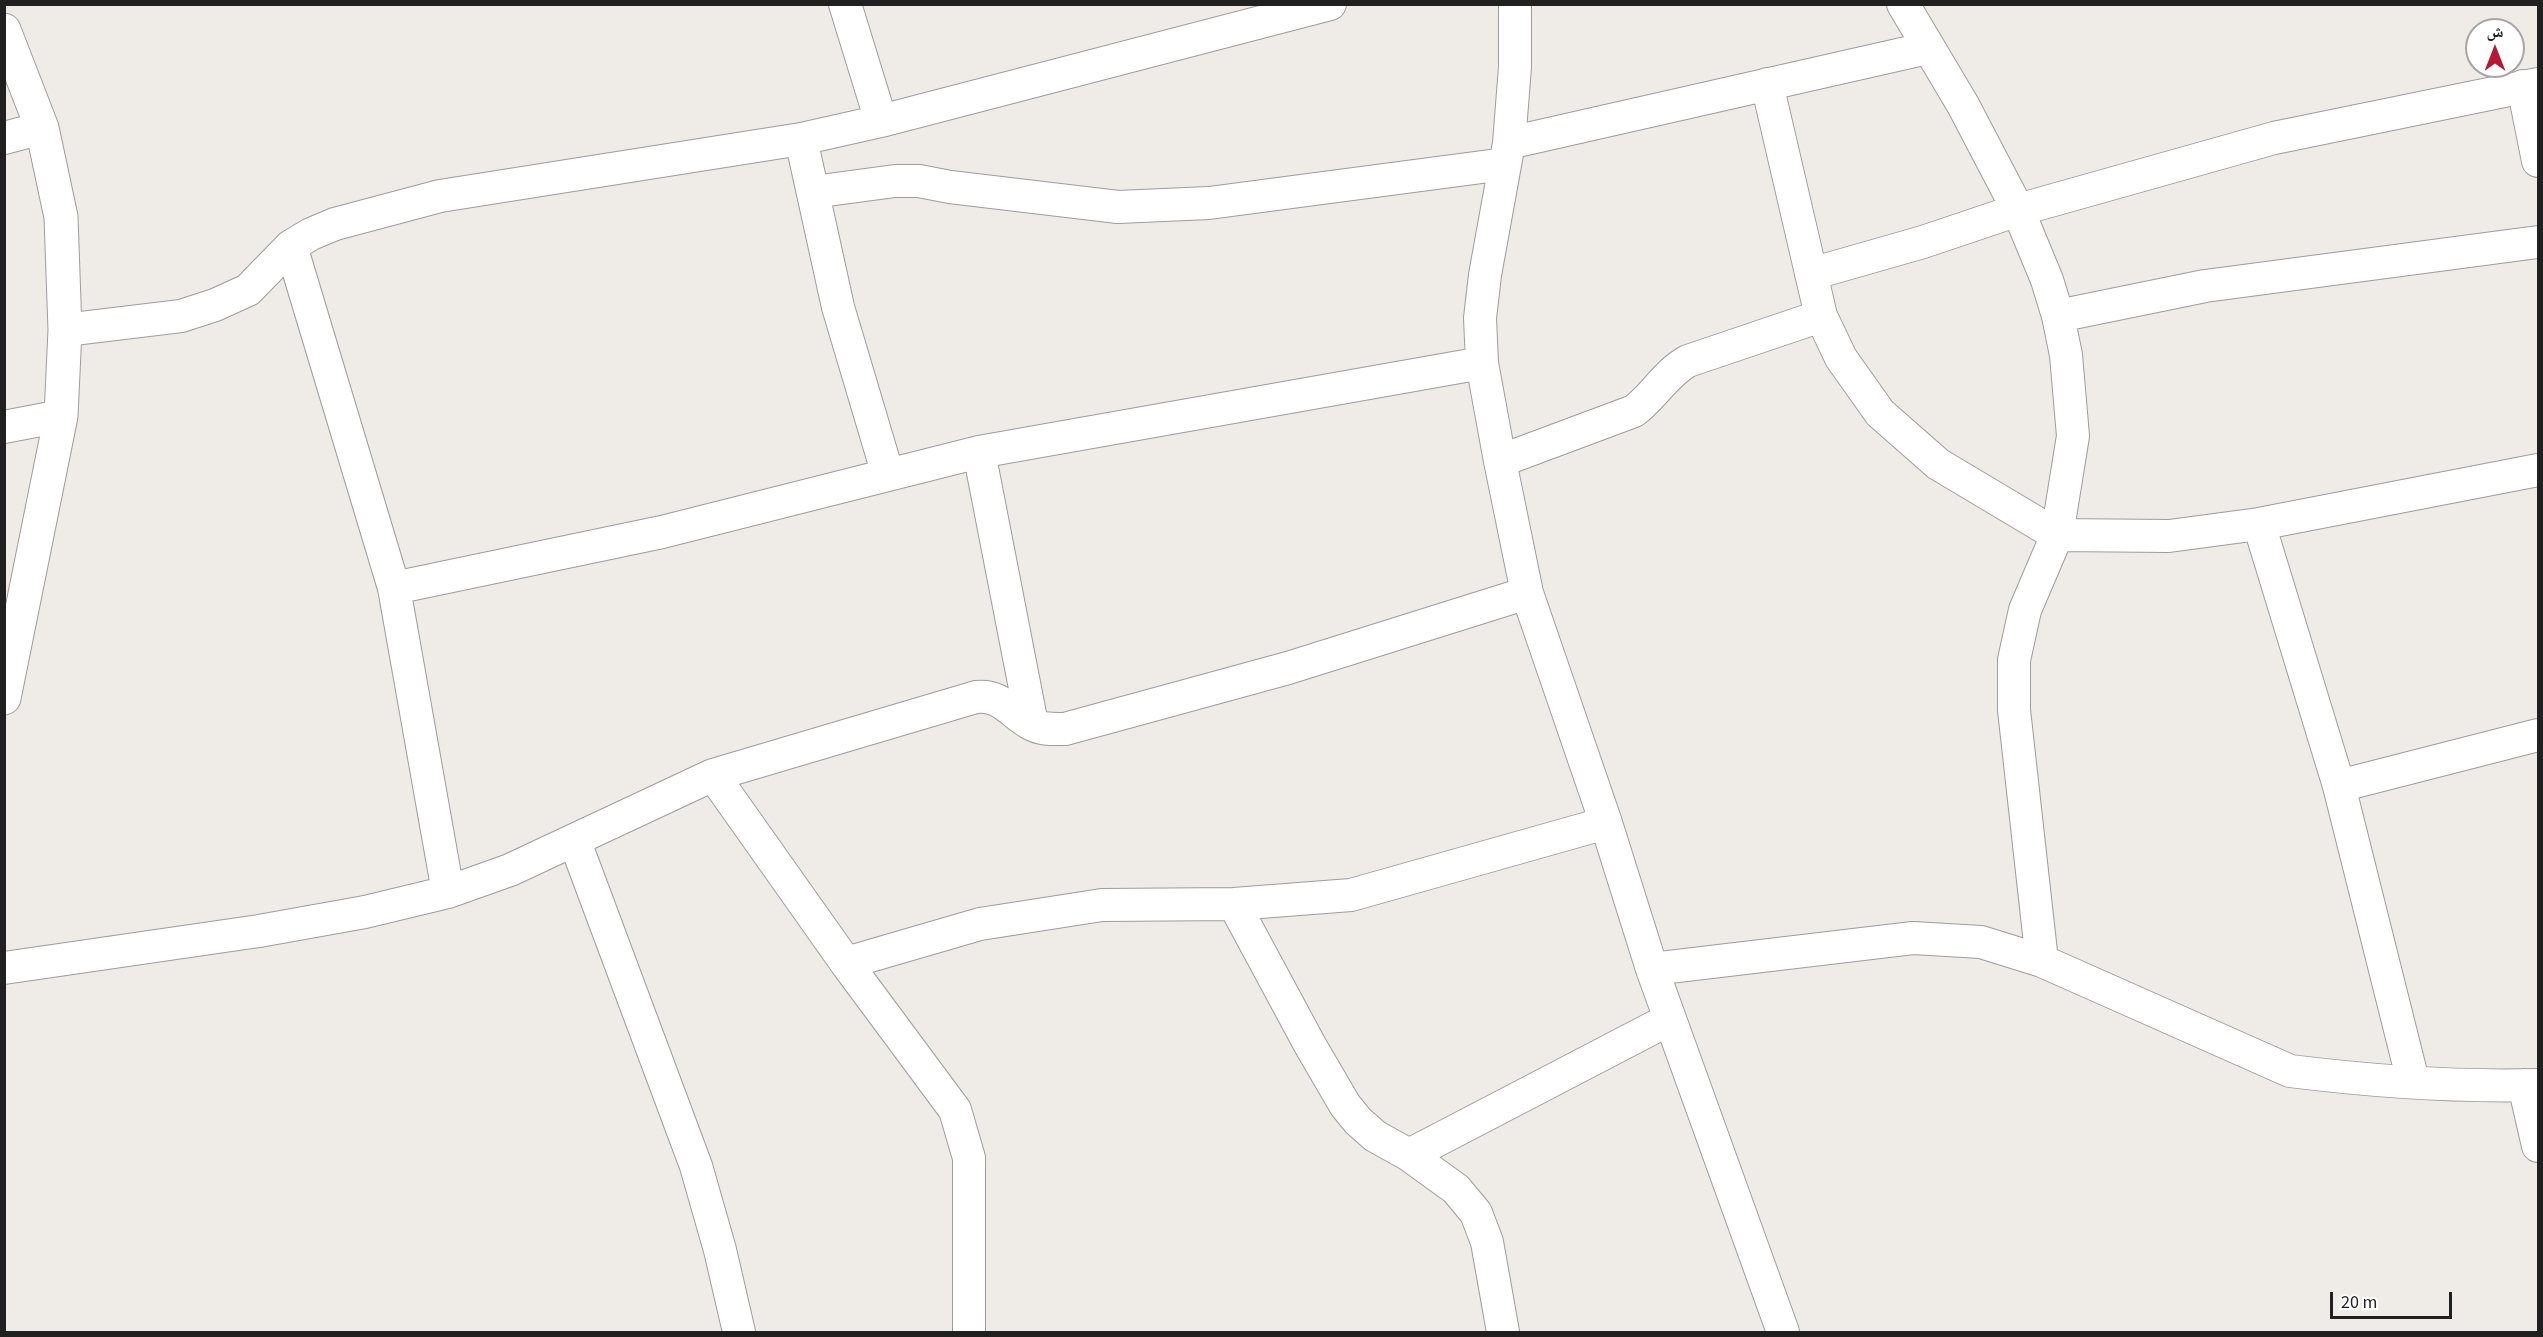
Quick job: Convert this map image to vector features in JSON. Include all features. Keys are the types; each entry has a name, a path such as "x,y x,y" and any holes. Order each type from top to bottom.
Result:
{"street":[{"path":"845,4 880,121"},
{"path":"65,330 181,316 215,305 248,290 291,246 335,224 440,196 801,139 880,121 1330,4"},
{"path":"1515,4 1515,67 1508,153 1480,318 1482,363 1500,461 1527,593 1606,824 1652,969 1783,1332"},
{"path":"1903,4 1962,105 2018,210 2047,280 2058,316 2066,355 2073,435 2057,534 2025,610 2014,660 2014,710 2042,961"},
{"path":"4,30 27,84 42,129 61,218 65,330 61,416 4,698"},
{"path":"813,192 896,181 919,181 950,187 1118,207 1163,207 1209,203 1508,153 1767,84 1928,48"},
{"path":"1767,84 1821,316 1841,358 1880,413 1938,464 2057,534 2169,536 2259,525 2538,470"},
{"path":"1811,274 1923,242 2018,210 2274,138 2530,85 2538,161"},
{"path":"4,138 42,129"},
{"path":"801,139 838,307 888,475"},
{"path":"2058,316 2205,286 2538,242"},
{"path":"291,246 394,588 448,892"},
{"path":"1500,461 1635,411 1675,368 1688,361 1821,316"},
{"path":"394,588 662,532 979,452 1482,363"},
{"path":"4,427 61,416"},
{"path":"979,452 1032,724"},
{"path":"2259,525 2339,786 2413,1081"},
{"path":"4,968 259,931 365,912 448,892 510,870 575,842 713,775 976,697 997,698 1032,724 1046,729 1065,729 1288,668 1527,593"},
{"path":"2339,786 2538,735"},
{"path":"713,775 846,963 955,1110 969,1158 969,1332"},
{"path":"846,963 980,924 1102,905 1234,904 1351,895 1606,824"},
{"path":"575,842 696,1166 720,1250 739,1332"},
{"path":"1234,904 1345,1105 1375,1136 1409,1155 1456,1189 1476,1214 1487,1242 1503,1332"},
{"path":"1652,969 1913,938 1981,942 2042,961 2290,1071 2413,1081 2531,1085 2538,1146"},
{"path":"1409,1155 1670,1020"}]}
